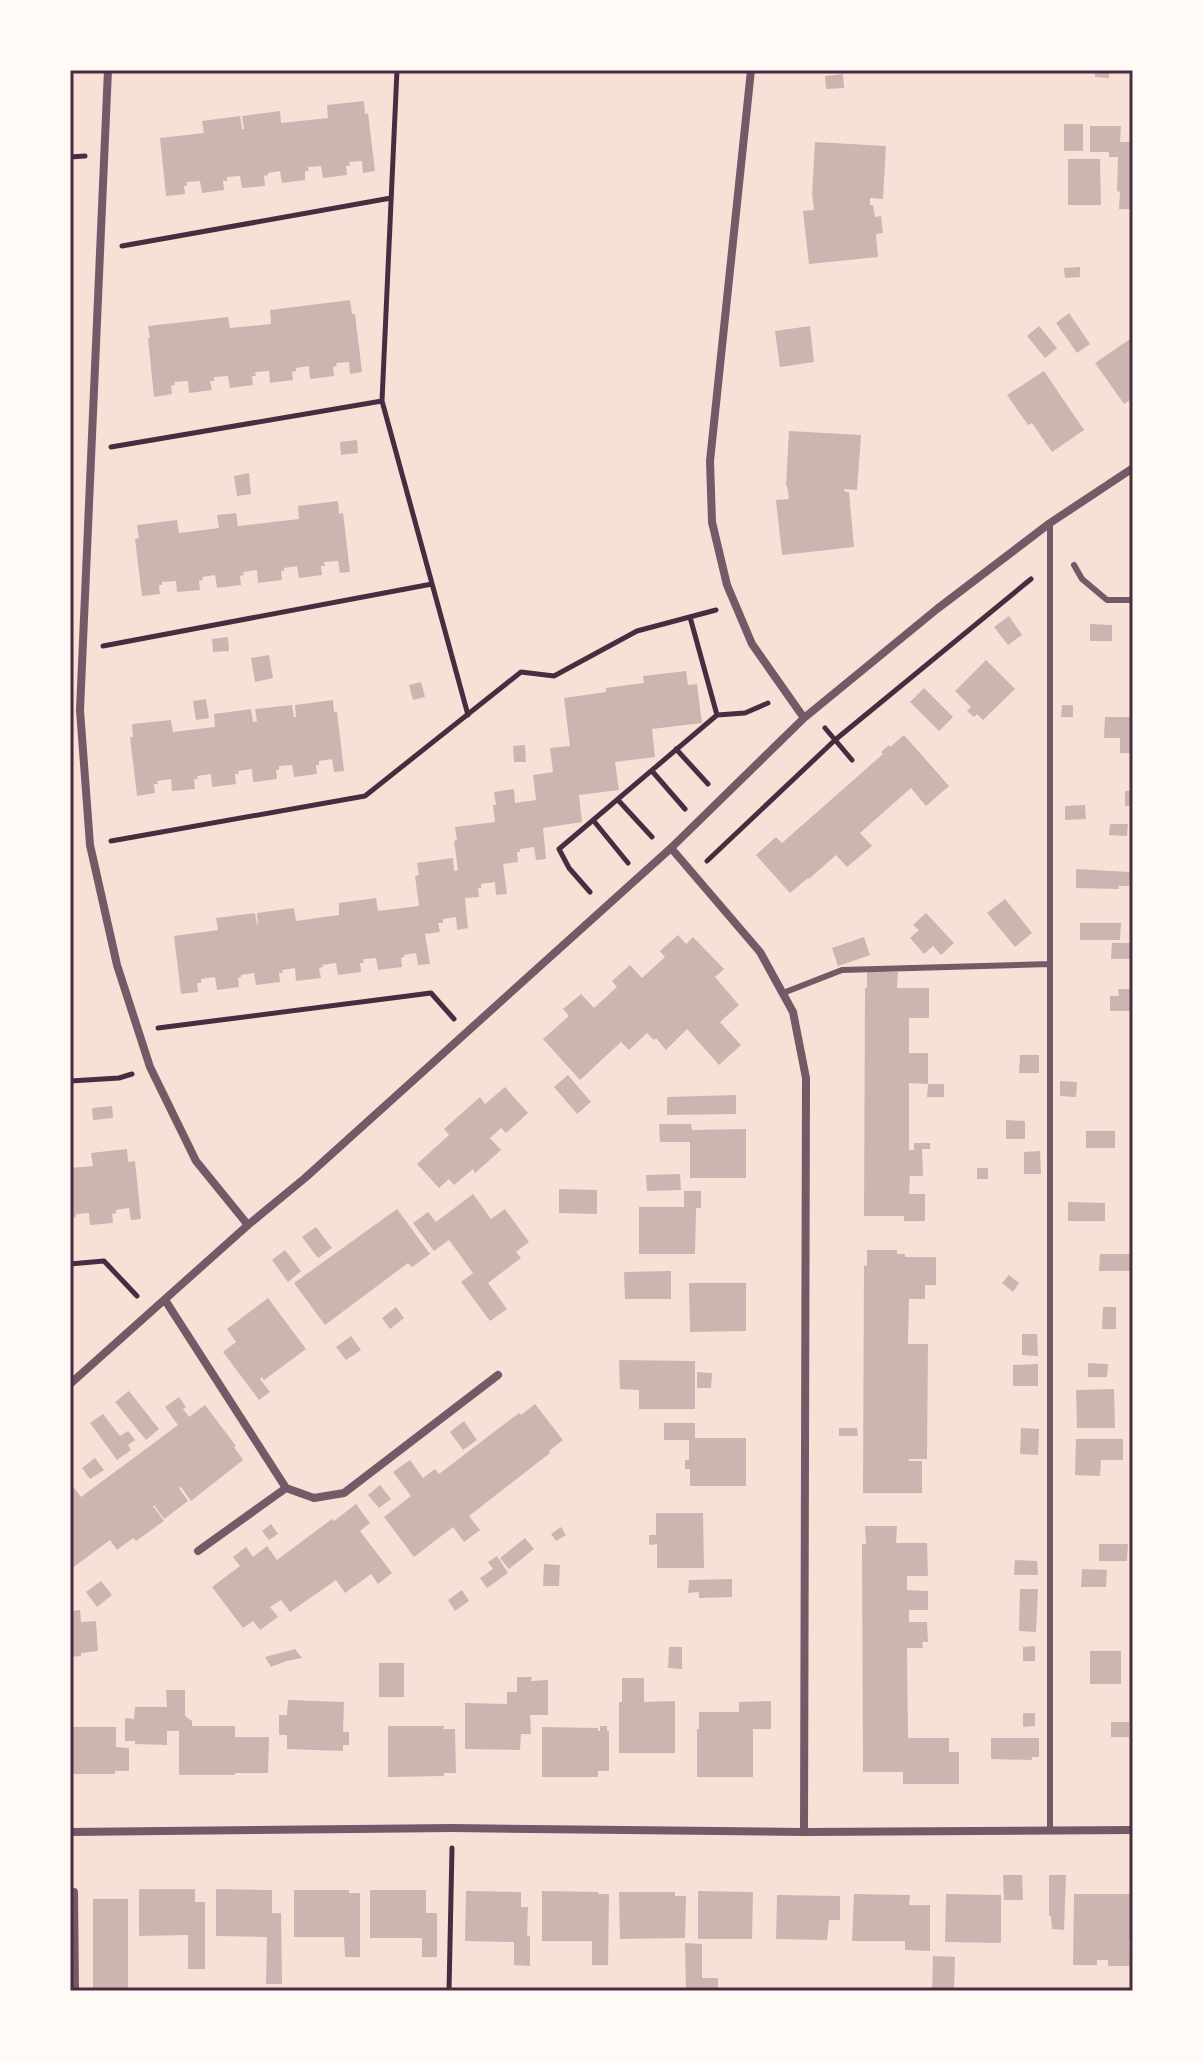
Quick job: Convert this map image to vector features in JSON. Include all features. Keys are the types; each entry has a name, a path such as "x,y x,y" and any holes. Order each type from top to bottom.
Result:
{"street":[{"path":"108,70 80,710 90,845 117,965 150,1067 196,1161 248,1225"},
{"path":"751,70 710,461 712,522 727,585 752,644 804,718"},
{"path":"70,1384 305,1178 669,850 804,718 937,609 1050,523 1133,468"},
{"path":"669,850 694,874 760,952 793,1012 806,1078 804,1832"},
{"path":"165,1300 286,1488 314,1498 344,1493 498,1375"},
{"path":"198,1551 286,1488"},
{"path":"70,1832 452,1828 804,1832 1133,1830"},
{"path":"74,1892 75,1991"}],"lane":[{"path":"1050,523 1050,1830"},
{"path":"1074,565 1082,579 1107,600 1133,600"},
{"path":"783,993 842,970 1050,964"}],"path":[{"path":"397,70 382,401 468,715"},
{"path":"101,249 391,198"},
{"path":"92,450 382,401"},
{"path":"694,874 835,740 1051,563"},
{"path":"83,650 432,584"},
{"path":"90,845 365,796 521,672 554,676 637,631 736,605"},
{"path":"690,617 717,715"},
{"path":"604,908 569,868 559,849 717,715 745,713 787,694"},
{"path":"812,712 852,760"},
{"path":"676,749 722,799"},
{"path":"652,771 697,823"},
{"path":"618,800 669,850"},
{"path":"593,820 640,876"},
{"path":"137,1031 431,993 466,1031"},
{"path":"70,1081 119,1078 150,1067"},
{"path":"70,1264 104,1261 152,1311"},
{"path":"449,1991 452,1828"}],"building":[{"path":"1095,70 1109,70 1109,78 1095,77"},
{"path":"843,74 844,88 826,89 825,76"},
{"path":"364,101 375,171 363,173 362,161 349,162 347,175 323,178 321,166 308,167 305,180 282,183 280,171 264,176 265,186 242,188 240,176 227,177 227,181 223,181 224,190 202,193 200,181 187,182 185,194 166,196 160,138 204,133 202,121 240,116 244,129 242,116 280,111 281,123 328,118 327,105"},
{"path":"1064,124 1083,124 1083,151 1064,151"},
{"path":"1090,126 1121,126 1120,142 1133,142 1133,209 1119,209 1118,157 1109,157 1109,152 1090,152"},
{"path":"815,142 886,146 883,199 870,198 875,217 881,216 883,233 876,234 878,257 809,264 803,211 814,210"},
{"path":"1068,159 1100,159 1101,205 1068,205"},
{"path":"1080,267 1080,277 1065,278 1064,268"},
{"path":"350,300 352,314 355,314 362,372 350,374 349,362 336,363 334,376 310,379 309,366 296,368 292,372 293,380 270,383 269,371 255,372 253,385 230,388 228,376 214,377 214,381 210,381 212,390 189,393 188,381 174,382 172,394 154,397 148,326 228,317 230,328 271,324 270,310"},
{"path":"1069,313 1090,344 1077,353 1056,323"},
{"path":"810,326 814,362 780,367 775,331"},
{"path":"1039,326 1057,348 1045,358 1027,336"},
{"path":"1133,337 1133,398 1124,404 1095,363"},
{"path":"1044,371 1084,430 1052,452 1007,395"},
{"path":"789,431 861,435 857,490 844,489 849,492 854,547 782,555 776,500 789,499 786,486"},
{"path":"357,440 358,453 341,455 340,442"},
{"path":"249,473 251,494 237,496 234,476"},
{"path":"338,501 339,514 343,513 350,572 340,573 338,561 324,562 322,575 299,578 297,566 284,568 281,571 282,580 258,583 257,570 243,572 241,585 217,588 215,575 202,577 200,590 177,592 176,581 162,582 159,585 160,594 142,596 135,539 139,538 137,525 177,520 179,533 219,528 217,515 236,513 238,526 299,519 298,506"},
{"path":"1009,616 1022,635 1008,645 994,627"},
{"path":"1090,624 1112,625 1112,641 1090,641"},
{"path":"228,637 229,651 213,652 212,639"},
{"path":"269,655 273,678 255,682 251,658"},
{"path":"986,660 1015,689 983,720 967,711 971,707 955,691"},
{"path":"686,671 688,685 697,684 702,723 652,729 655,757 615,762 619,790 579,795 582,822 543,828 546,859 536,860 534,847 520,849 517,852 518,862 503,864 507,894 496,895 495,882 481,884 479,897 465,898 468,928 457,930 456,917 438,923 440,932 425,934 430,964 418,965 416,953 401,958 402,967 378,970 376,958 363,959 361,972 338,975 336,963 319,968 321,978 296,981 295,968 282,970 283,973 279,973 280,982 256,985 254,973 241,975 238,978 239,987 217,990 215,977 201,979 201,983 197,983 198,992 181,994 174,936 218,930 216,918 255,913 258,925 257,913 294,908 296,921 339,915 339,903 376,898 378,911 419,906 415,876 419,875 417,863 453,858 454,871 458,870 455,827 495,822 494,792 514,789 515,803 536,800 533,775 553,772 550,748 570,746 564,698 644,683 643,676"},
{"path":"421,682 425,697 413,700 409,685"},
{"path":"924,688 953,717 939,731 910,702"},
{"path":"206,699 209,718 196,720 193,701"},
{"path":"333,700 344,771 334,772 332,759 319,761 317,774 294,777 292,765 279,766 277,779 253,782 252,769 238,771 239,774 235,774 236,784 212,787 211,774 197,776 198,779 194,779 195,789 172,791 171,779 157,781 158,784 154,784 155,793 137,796 130,737 133,737 132,724 171,720 173,732 215,727 214,714 251,709 253,722 257,721 255,709 292,705 296,717 295,705"},
{"path":"1062,705 1073,705 1073,717 1061,717"},
{"path":"1105,717 1133,717 1133,753 1120,753 1120,738 1104,738"},
{"path":"904,735 949,786 926,806 911,788 860,833 872,846 847,867 836,855 790,893 756,855 776,837 782,843 883,754 881,752"},
{"path":"525,745 526,762 514,762 513,746"},
{"path":"1125,791 1133,791 1133,806 1125,806"},
{"path":"1085,805 1086,819 1065,820 1065,806"},
{"path":"1110,824 1128,824 1127,836 1109,835"},
{"path":"1076,869 1130,872 1129,886 1118,886 1119,889 1076,888"},
{"path":"1005,899 1032,933 1015,947 987,913"},
{"path":"926,913 954,943 941,955 933,946 924,954 910,938 919,930 913,925"},
{"path":"1080,923 1121,923 1120,940 1080,940"},
{"path":"678,935 686,944 693,937 724,969 715,977 739,1005 720,1022 741,1045 719,1065 687,1029 666,1050 647,1033 629,1050 621,1042 580,1080 543,1039 569,1016 563,1009 581,994 594,1008 617,987 612,981 630,965 642,978 665,957 660,951"},
{"path":"864,937 870,955 838,966 832,948"},
{"path":"1112,943 1133,943 1133,959 1111,959"},
{"path":"867,972 898,972 897,988 929,988 929,1018 909,1018 909,1053 928,1053 928,1084 909,1083 909,1150 914,1150 914,1143 930,1143 930,1149 922,1149 923,1176 910,1176 909,1194 925,1194 925,1221 904,1221 904,1216 864,1216"},
{"path":"1118,989 1133,989 1133,1011 1110,1011 1110,996 1119,996"},
{"path":"1020,1055 1039,1055 1039,1073 1019,1073"},
{"path":"568,1075 591,1102 577,1114 554,1087"},
{"path":"1060,1081 1077,1082 1076,1097 1060,1096"},
{"path":"928,1084 944,1084 944,1097 927,1097"},
{"path":"505,1087 528,1113 506,1133 501,1128 490,1138 501,1150 475,1173 473,1169 454,1185 449,1179 439,1188 417,1164 449,1135 444,1129 480,1097 485,1104"},
{"path":"736,1095 736,1114 667,1115 667,1097"},
{"path":"112,1106 113,1118 93,1120 92,1108"},
{"path":"1006,1120 1025,1121 1025,1139 1006,1139"},
{"path":"659,1124 691,1124 692,1130 746,1129 746,1178 690,1178 690,1142 660,1142"},
{"path":"1086,1131 1115,1131 1115,1148 1086,1148"},
{"path":"127,1149 128,1162 135,1161 141,1219 131,1220 129,1208 116,1210 112,1214 113,1223 90,1225 89,1213 76,1214 70,1228 70,1168 93,1166 91,1153"},
{"path":"1040,1151 1041,1174 1024,1174 1024,1152"},
{"path":"977,1168 988,1168 988,1179 977,1179"},
{"path":"680,1174 681,1190 647,1191 646,1175"},
{"path":"559,1189 597,1190 597,1214 559,1213"},
{"path":"684,1191 701,1191 701,1208 696,1208 695,1254 639,1254 639,1207 684,1207"},
{"path":"473,1194 491,1219 505,1209 529,1242 516,1252 521,1258 488,1283 507,1309 490,1321 461,1282 473,1273 449,1240 434,1251 413,1223 428,1212 436,1222"},
{"path":"1068,1202 1105,1203 1105,1221 1068,1221"},
{"path":"397,1209 430,1254 412,1267 408,1263 325,1325 294,1283"},
{"path":"316,1227 332,1248 318,1258 302,1237"},
{"path":"285,1250 301,1271 288,1282 272,1260"},
{"path":"867,1250 897,1250 897,1254 905,1254 905,1257 936,1257 936,1285 925,1285 925,1299 909,1299 908,1344 928,1344 927,1459 908,1459 922,1461 922,1493 863,1493 864,1265 867,1266"},
{"path":"1100,1254 1133,1254 1133,1271 1099,1271"},
{"path":"671,1271 671,1299 625,1299 624,1272"},
{"path":"1009,1275 1019,1283 1013,1292 1002,1283"},
{"path":"689,1283 746,1283 746,1331 690,1332"},
{"path":"268,1298 306,1349 264,1380 262,1377 260,1379 270,1392 259,1400 223,1352 236,1342 227,1329"},
{"path":"396,1307 404,1318 390,1329 382,1318"},
{"path":"1103,1307 1116,1307 1116,1329 1102,1329"},
{"path":"1022,1334 1037,1334 1038,1356 1022,1355"},
{"path":"351,1336 361,1350 346,1360 336,1347"},
{"path":"619,1360 695,1361 695,1409 639,1409 639,1390 620,1389"},
{"path":"1088,1363 1108,1364 1107,1377 1088,1377"},
{"path":"1038,1364 1038,1386 1013,1386 1013,1365"},
{"path":"697,1372 712,1373 711,1388 697,1388"},
{"path":"1114,1389 1115,1428 1077,1428 1076,1390"},
{"path":"129,1391 159,1429 146,1440 115,1402"},
{"path":"179,1397 189,1417 205,1405 243,1460 191,1501 179,1488 188,1501 164,1519 154,1505 164,1521 136,1541 133,1538 117,1550 110,1540 71,1569 70,1482 81,1497 178,1425 165,1407"},
{"path":"535,1404 563,1440 469,1516 480,1530 464,1542 453,1527 414,1557 384,1517 411,1496 393,1472 410,1460 423,1478 435,1469 439,1474"},
{"path":"103,1414 120,1436 128,1431 135,1440 128,1445 131,1450 117,1460 90,1423"},
{"path":"464,1421 477,1440 463,1450 450,1432"},
{"path":"664,1423 695,1423 695,1438 746,1438 746,1486 690,1486 690,1469 685,1469 685,1460 689,1460 689,1440 664,1440"},
{"path":"839,1428 857,1428 858,1436 839,1436"},
{"path":"1021,1428 1039,1429 1038,1455 1020,1454"},
{"path":"1076,1439 1123,1439 1123,1460 1101,1460 1100,1476 1075,1475"},
{"path":"95,1458 104,1470 90,1479 82,1468"},
{"path":"380,1485 391,1499 379,1508 368,1495"},
{"path":"356,1504 370,1523 360,1531 392,1573 378,1584 371,1574 345,1593 336,1580 290,1612 281,1600 270,1607 278,1617 260,1630 253,1621 243,1628 212,1587 240,1566 233,1557 246,1547 253,1557 267,1546 277,1560"},
{"path":"656,1513 703,1513 704,1568 657,1568 657,1544 649,1545 649,1535 656,1535"},
{"path":"271,1524 278,1534 269,1540 262,1531"},
{"path":"865,1526 897,1526 896,1543 927,1543 928,1576 907,1576 907,1590 928,1591 928,1610 909,1610 909,1622 927,1622 928,1642 922,1642 923,1648 907,1648 908,1738 949,1738 949,1752 959,1752 959,1784 903,1784 903,1772 863,1772 862,1544 866,1544"},
{"path":"561,1527 566,1535 556,1541 551,1534"},
{"path":"525,1538 534,1549 509,1569 500,1558"},
{"path":"1099,1544 1128,1544 1127,1561 1099,1561"},
{"path":"497,1556 508,1573 487,1588 480,1578 493,1569 488,1562"},
{"path":"1015,1560 1037,1561 1038,1575 1014,1575"},
{"path":"544,1564 560,1565 559,1586 543,1586"},
{"path":"1082,1569 1107,1570 1106,1587 1081,1587"},
{"path":"732,1579 732,1597 699,1598 699,1592 688,1593 689,1580"},
{"path":"101,1581 112,1595 97,1607 86,1592"},
{"path":"1020,1589 1038,1589 1036,1632 1019,1631"},
{"path":"462,1590 469,1601 455,1611 448,1600"},
{"path":"80,1610 81,1622 96,1621 98,1651 70,1657 70,1611"},
{"path":"1035,1646 1035,1661 1023,1661 1023,1647"},
{"path":"669,1647 682,1647 682,1669 668,1668"},
{"path":"295,1649 302,1658 271,1667 265,1657"},
{"path":"1090,1651 1121,1651 1121,1684 1090,1684"},
{"path":"379,1663 404,1663 404,1697 379,1697"},
{"path":"517,1677 532,1677 531,1681 548,1680 548,1715 530,1715 531,1734 521,1734 520,1750 465,1749 465,1703 507,1704 507,1692 517,1692"},
{"path":"622,1678 644,1678 644,1702 675,1701 675,1753 619,1753"},
{"path":"166,1690 185,1690 185,1716 192,1721 192,1726 235,1726 235,1737 269,1737 268,1773 179,1775 179,1731 167,1731 167,1745 125,1741 125,1718 134,1719 135,1707 167,1707"},
{"path":"288,1700 344,1702 343,1732 349,1732 349,1745 343,1745 343,1751 287,1749 287,1735 279,1735 279,1715 287,1715"},
{"path":"771,1701 771,1729 753,1729 753,1777 697,1777 699,1712 739,1712 739,1702"},
{"path":"1023,1713 1035,1713 1035,1726 1023,1727"},
{"path":"1111,1722 1129,1722 1129,1737 1111,1737"},
{"path":"388,1726 444,1726 443,1729 455,1729 456,1773 388,1777"},
{"path":"600,1726 607,1726 609,1731 609,1771 598,1771 598,1777 542,1777 542,1727 598,1728 600,1731"},
{"path":"70,1727 116,1727 116,1747 129,1748 129,1771 70,1774"},
{"path":"991,1738 1039,1738 1039,1757 1032,1757 1032,1760 991,1759"},
{"path":"1003,1875 1022,1875 1023,1900 1004,1900"},
{"path":"1049,1875 1066,1875 1064,1930 1052,1929"},
{"path":"139,1889 195,1889 195,1902 205,1902 205,1969 188,1969 188,1935 139,1936"},
{"path":"216,1889 272,1890 272,1913 281,1913 282,1984 266,1984 267,1937 216,1936"},
{"path":"294,1890 349,1890 349,1893 360,1893 360,1957 345,1957 344,1937 294,1937"},
{"path":"370,1890 426,1890 426,1913 437,1913 437,1957 422,1957 422,1938 370,1938"},
{"path":"466,1891 521,1892 521,1907 528,1907 530,1966 514,1965 514,1942 465,1941"},
{"path":"542,1891 609,1894 608,1965 592,1965 592,1941 542,1941"},
{"path":"698,1891 753,1892 752,1939 698,1939"},
{"path":"619,1892 675,1892 675,1896 686,1896 685,1938 620,1939"},
{"path":"854,1894 910,1895 909,1905 930,1905 930,1951 905,1950 905,1941 852,1941"},
{"path":"946,1894 1001,1895 1001,1943 945,1942"},
{"path":"1074,1894 1133,1894 1130,1966 1108,1966 1108,1960 1097,1960 1097,1965 1073,1965"},
{"path":"777,1895 840,1896 840,1920 829,1920 827,1940 776,1939"},
{"path":"93,1899 128,1899 128,1991 93,1991"},
{"path":"685,1943 702,1944 702,1978 718,1978 718,1991 686,1991"},
{"path":"933,1956 955,1957 954,1991 932,1991"}]}
